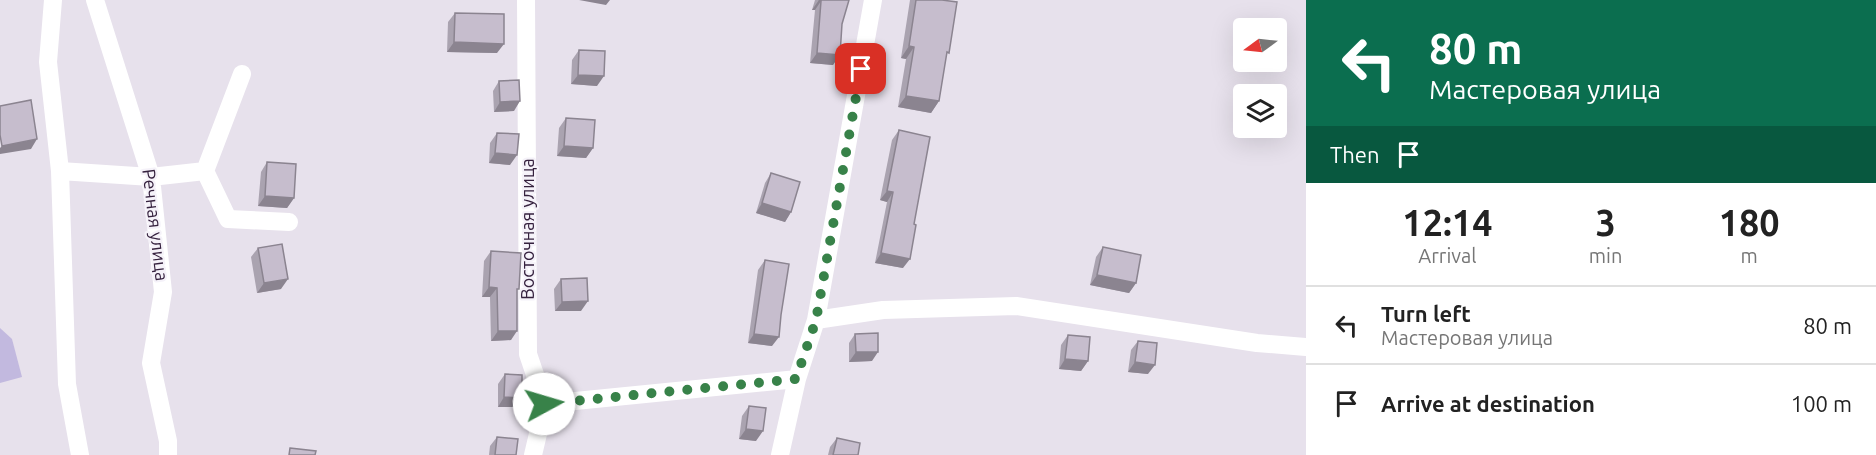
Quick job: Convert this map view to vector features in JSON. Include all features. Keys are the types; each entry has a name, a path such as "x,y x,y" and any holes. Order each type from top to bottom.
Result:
{"street":[{"path":"53,0 48,62 60,171 67,384 80,455"},
{"name":"Речная улица","path":"95,0 151,177 163,292 151,363 168,441 168,455"},
{"name":"Восточная улица","path":"526,0 528,354 544,404 533,455"},
{"path":"780,455 796,379 816,320 873,0"},
{"path":"242,74 205,171 228,219 289,222"},
{"path":"60,171 151,177 205,171"},
{"path":"816,320 883,310 1016,306 1257,343 1306,347"},
{"path":"544,404 796,379"}],"shaded area":[{"path":"0,328 12,339 22,377 0,383"}],"building":[{"path":"819,0 849,0 842,24 840,55 817,53 821,1"},
{"path":"916,0 957,2 939,101 906,96 914,47 909,46"},
{"path":"455,13 504,14 504,44 454,42"},
{"path":"579,50 605,51 604,76 578,75"},
{"path":"519,80 520,101 500,102 499,81"},
{"path":"31,100 37,139 2,146 0,106"},
{"path":"566,118 595,120 593,148 564,146"},
{"path":"899,130 930,137 910,259 881,253 893,192 887,191"},
{"path":"497,133 519,134 517,155 495,153"},
{"path":"267,162 296,164 294,198 265,196"},
{"path":"771,173 800,182 791,212 762,203"},
{"path":"282,244 288,279 264,283 258,248"},
{"path":"1103,247 1141,255 1136,283 1097,275"},
{"path":"491,251 521,253 519,289 517,289 517,331 498,331 497,288 489,287"},
{"path":"765,260 789,264 779,337 754,334"},
{"path":"587,278 588,301 562,302 561,279"},
{"path":"878,333 878,352 856,352 855,334"},
{"path":"1068,335 1090,337 1088,361 1065,359"},
{"path":"1138,341 1157,343 1155,365 1135,362"},
{"path":"505,374 522,375 522,398 504,397"},
{"path":"749,406 766,408 763,431 746,429"},
{"path":"497,437 518,439 516,455 495,455"},
{"path":"837,438 860,443 858,455 833,455"},
{"path":"290,448 316,451 315,455 289,455"}],"route":[{"path":"544,404 796,379 816,320 861,69"}]}
